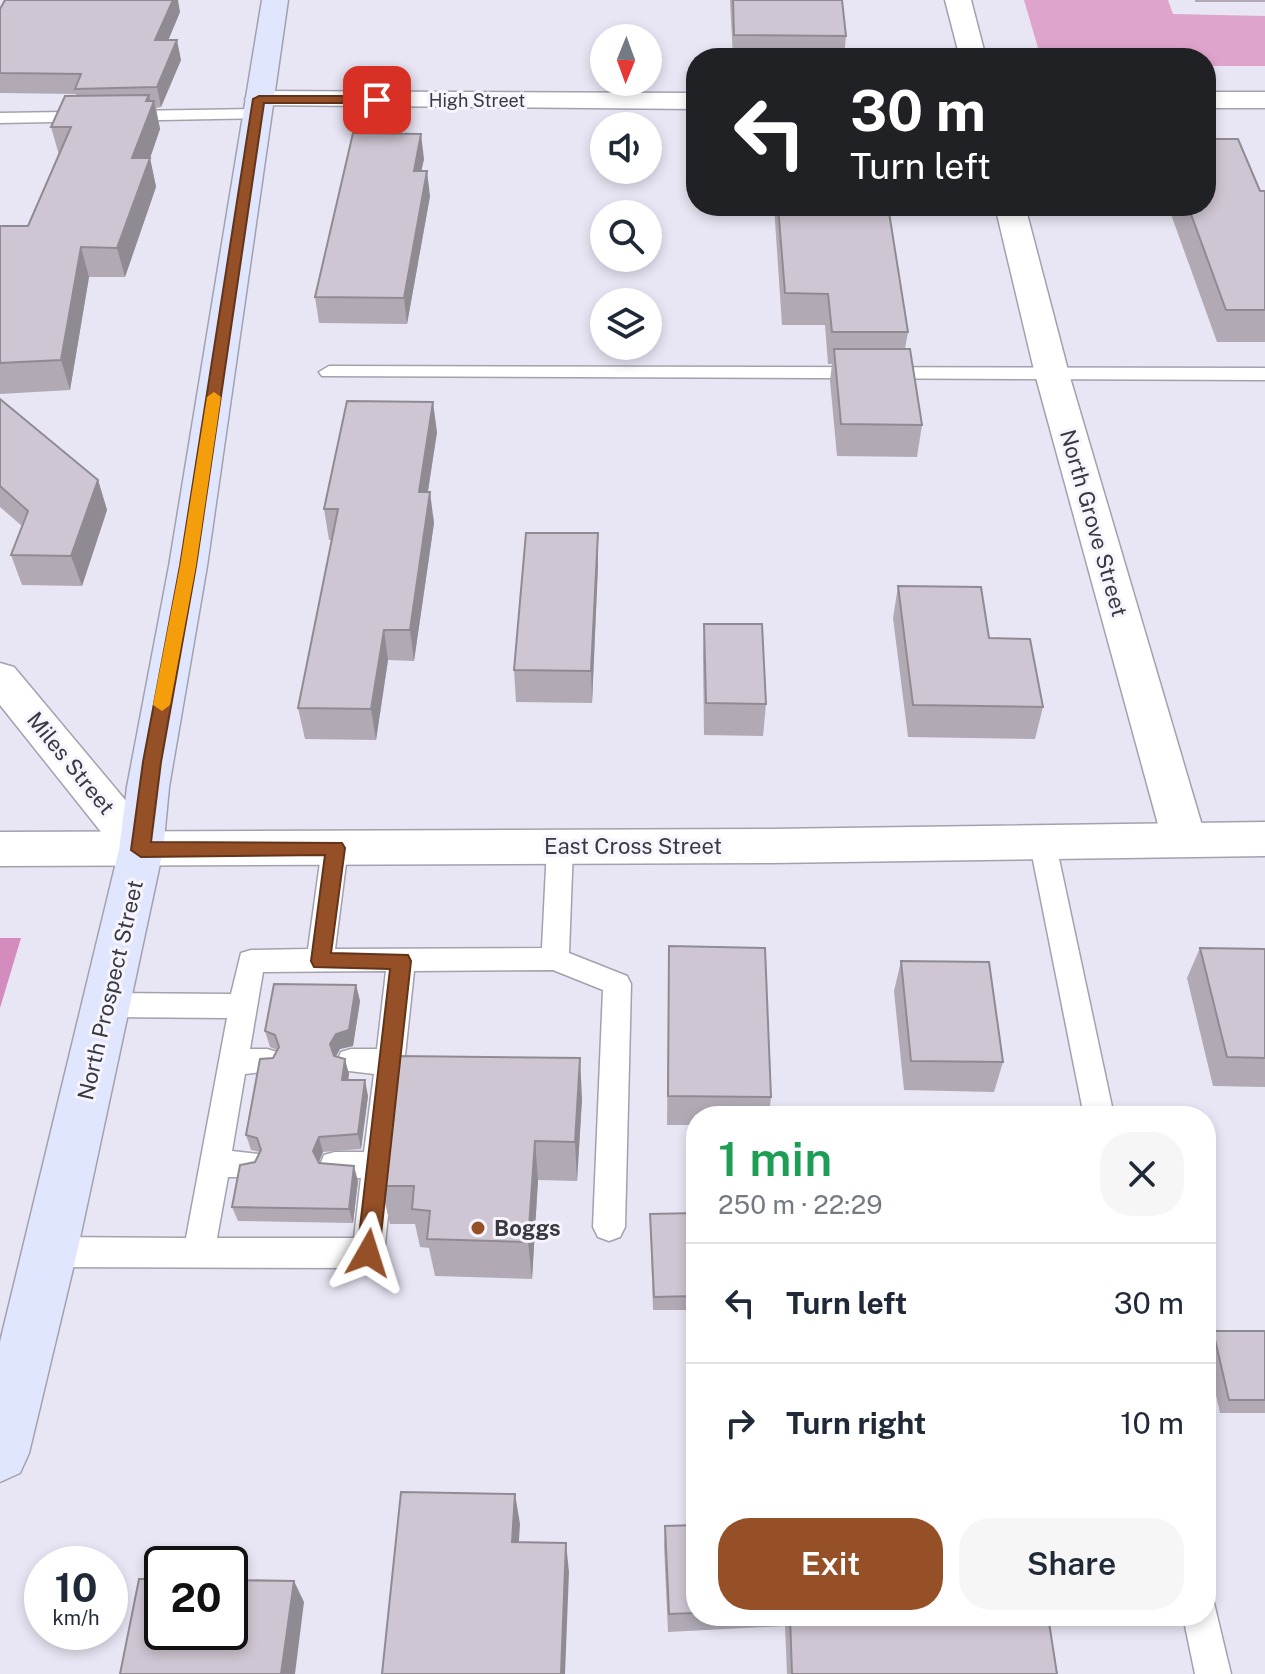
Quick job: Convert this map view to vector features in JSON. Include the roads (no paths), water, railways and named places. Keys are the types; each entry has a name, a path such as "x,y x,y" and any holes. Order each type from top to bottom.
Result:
{"main road":[{"name":"North Prospect Street","path":"0,1453 50,1252 141,850 275,0"}],"street":[{"path":"958,0 970,48"},
{"path":"1216,100 1265,100"},
{"name":"High Street","path":"258,106 686,101"},
{"name":"North Grove Street","path":"1012,216 1052,374 1184,839"},
{"name":"Miles Street","path":"0,677 141,850"},
{"name":"East Cross Street","path":"0,849 560,847 1265,839"}],"lane":[{"path":"0,118 258,106"},
{"path":"329,372 1265,374"},
{"path":"1042,840 1097,1106"},
{"path":"555,959 560,847"},
{"path":"320,961 335,848"},
{"path":"199,1253 251,961 555,959 617,984 609,1227"},
{"path":"50,1252 368,1253 401,961"},
{"path":"107,1005 243,1006"},
{"path":"233,1062 267,1061"},
{"path":"351,1061 388,1062"},
{"path":"214,1164 248,1164"},
{"path":"335,1165 377,1165"},
{"path":"1203,1626 1213,1674"}],"place":[{"name":"Boggs","path":"478,1228"}]}
